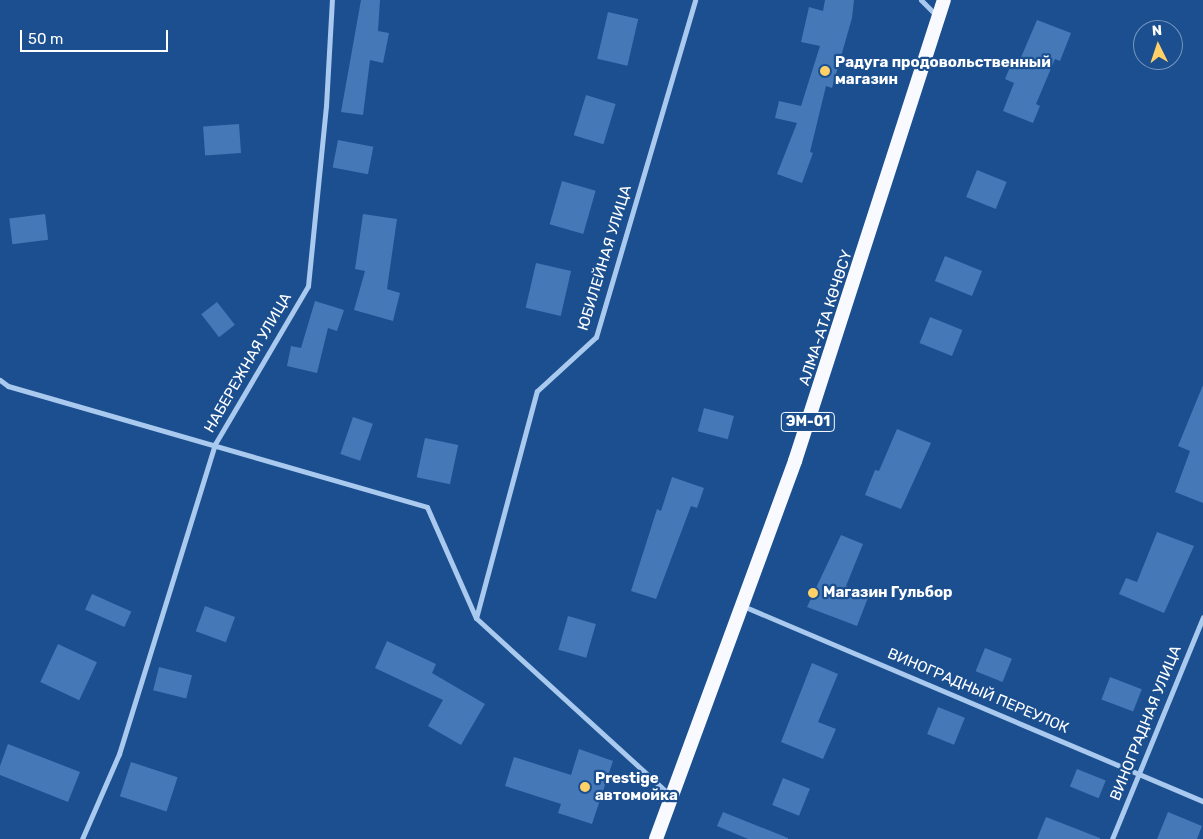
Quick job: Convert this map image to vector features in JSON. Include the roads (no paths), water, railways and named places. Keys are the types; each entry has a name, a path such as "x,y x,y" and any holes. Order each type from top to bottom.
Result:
{"highway":[{"name":"АЛМА-АТА КӨЧӨСҮ","path":"656,839 742,605 842,323 944,0"}],"street":[{"name":"НАБЕРЕЖНАЯ УЛИЦА","path":"82,839 119,754 216,444 308,286 332,0"},
{"name":"ЮБИЛЕЙНАЯ УЛИЦА","path":"476,618 537,392 596,337 694,0"},
{"path":"922,0 938,17"},
{"path":"0,380 8,386 216,444 358,490 427,507 476,618 672,797"},
{"name":"ВИНОГРАДНЫЙ ПЕРЕУЛОК","path":"742,605 1203,801"},
{"name":"ВИНОГРАДНАЯ УЛИЦА","path":"1112,839 1203,617"}],"place":[{"name":"Радуга продовольственный магазин","path":"825,71"},
{"name":"Магазин Гульбор","path":"813,593"},
{"name":"Prestige автомойка","path":"585,787"}]}
